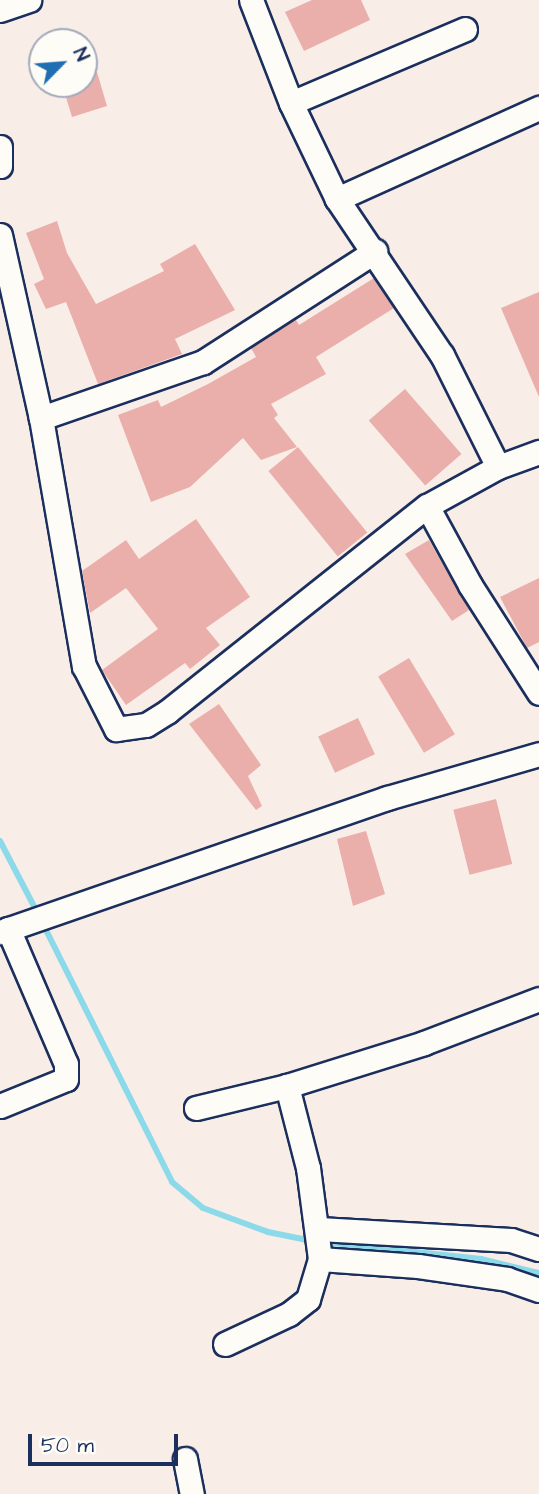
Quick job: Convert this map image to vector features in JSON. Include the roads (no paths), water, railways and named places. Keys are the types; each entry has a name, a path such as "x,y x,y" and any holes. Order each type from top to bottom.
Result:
{"street":[{"path":"0,10 29,0"},
{"path":"251,0 291,103 337,199 375,251 442,355 498,467"},
{"path":"291,103 465,29"},
{"path":"337,199 539,108"},
{"path":"0,147 0,166"},
{"path":"0,235 8,296 41,418 84,666 116,729 146,725 168,711 427,506 498,467 539,452"},
{"path":"41,418 203,362 375,251"},
{"path":"427,506 470,585 539,692"},
{"path":"0,1106 66,1079 66,1064 10,928 387,798 539,754"},
{"path":"196,1108 287,1086 424,1043 539,999"},
{"path":"225,1344 289,1314 308,1299 320,1259 319,1229 287,1086"},
{"path":"319,1229 511,1240 539,1249"},
{"path":"320,1259 418,1266 506,1279 539,1290"},
{"path":"185,1459 192,1494"}],"waterway":[{"path":"0,841 38,914"},
{"path":"43,924 172,1182 203,1208 268,1232 312,1241"},
{"path":"323,1242 481,1259 539,1273"}]}
